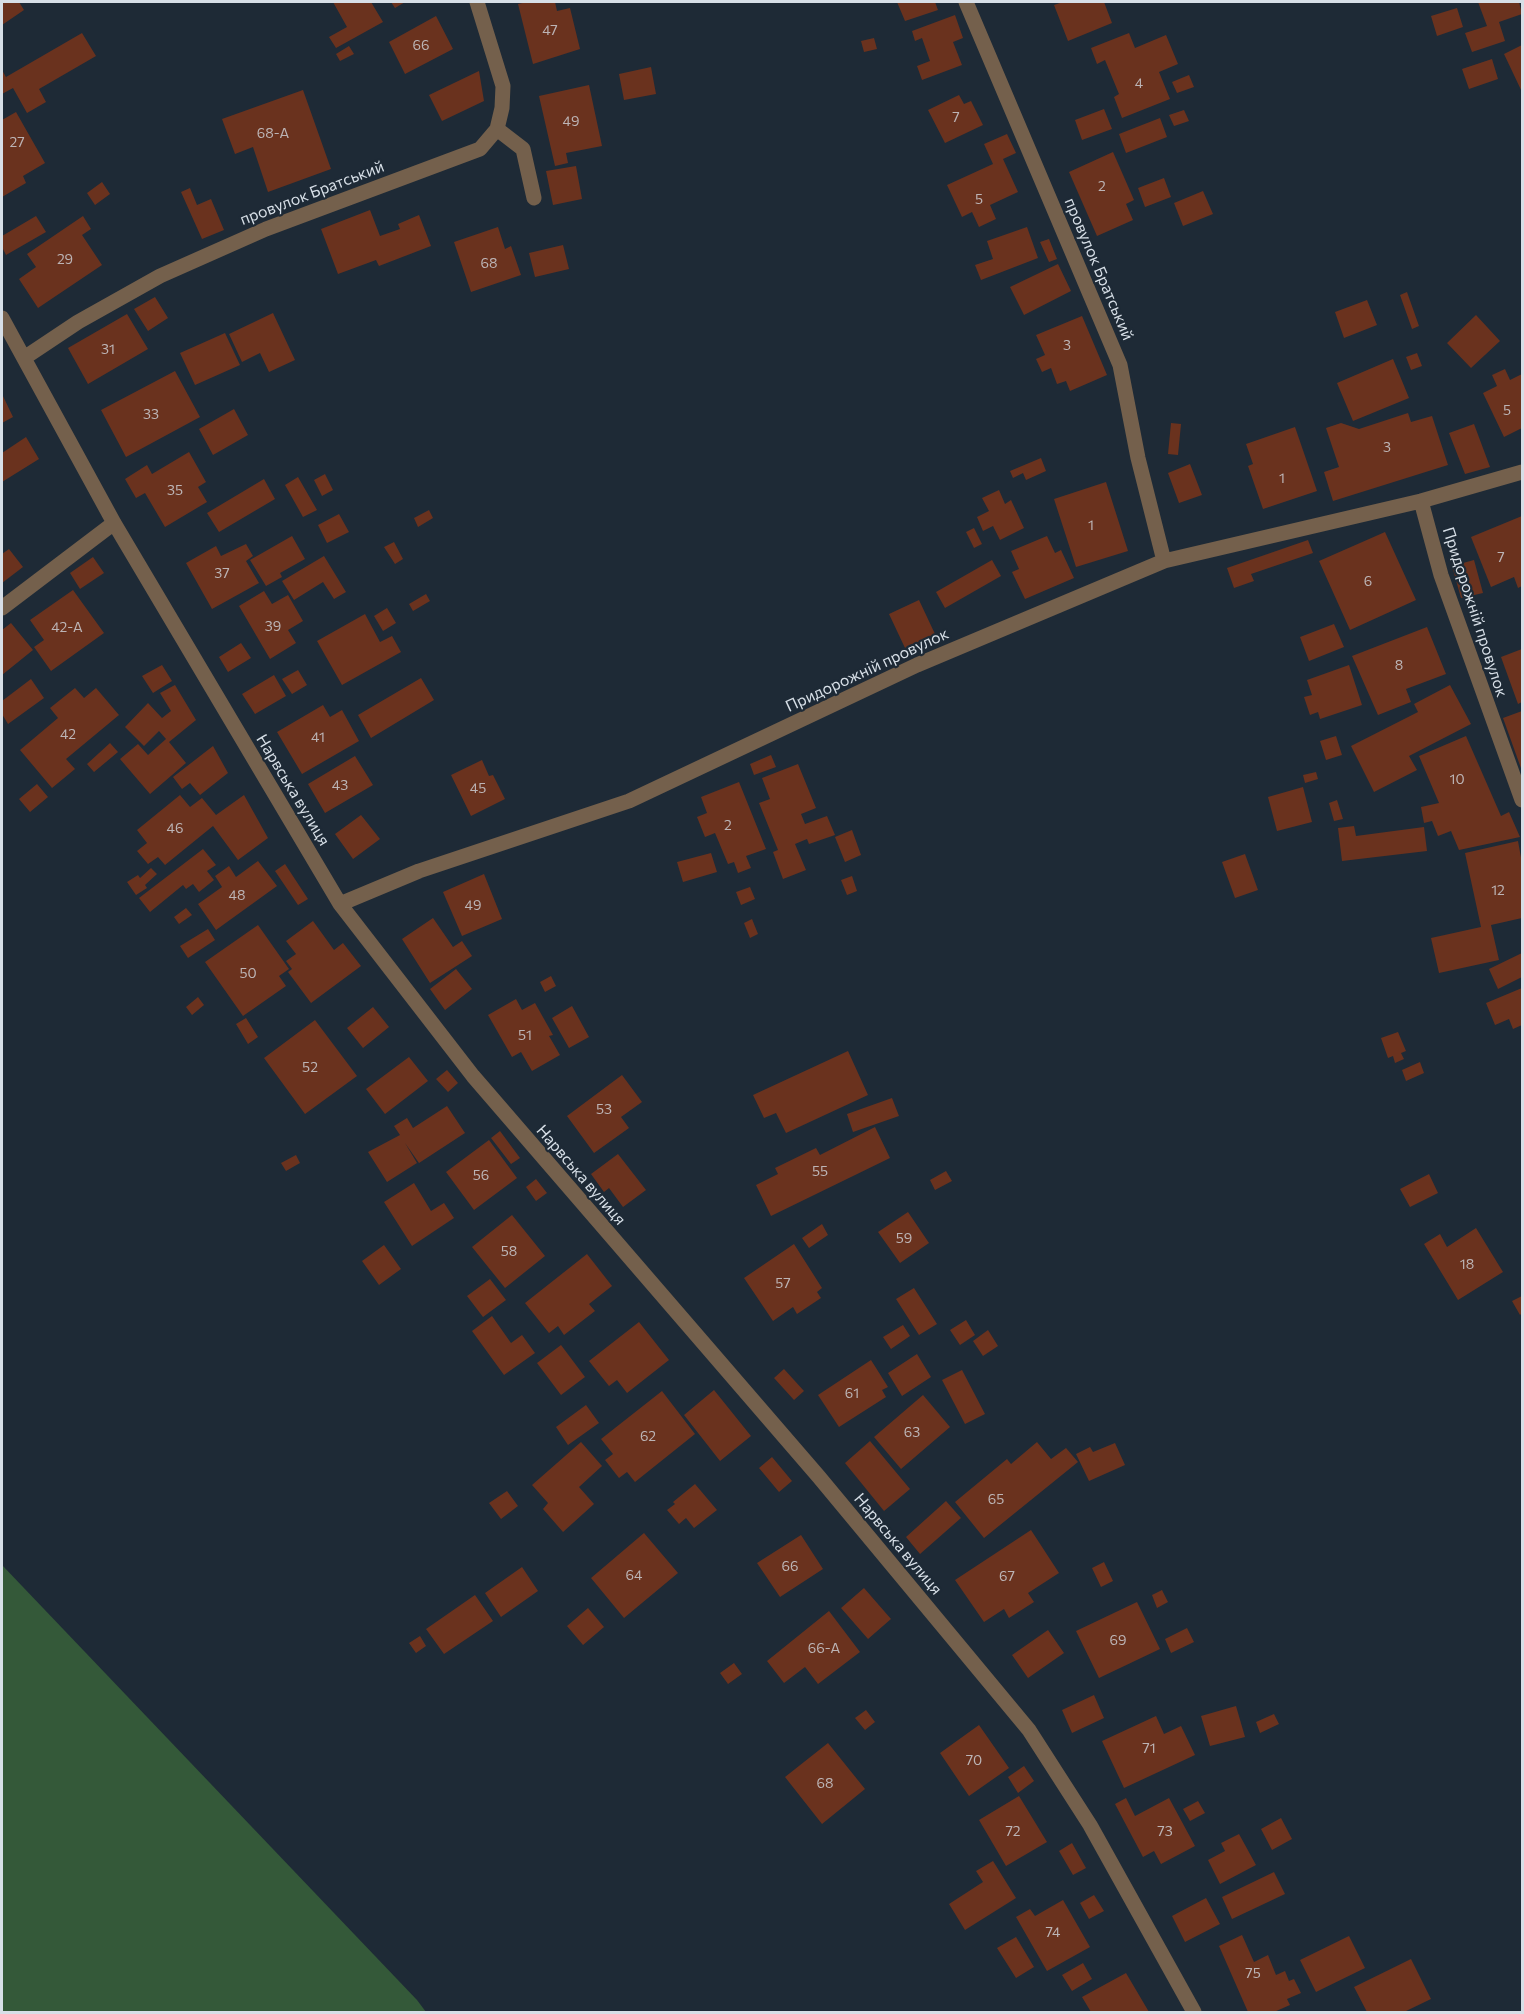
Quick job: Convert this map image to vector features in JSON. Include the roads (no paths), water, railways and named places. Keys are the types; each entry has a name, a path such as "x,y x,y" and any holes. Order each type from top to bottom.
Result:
{"street":[{"path":"477,2 503,86 502,108 497,129 523,149 534,198"},
{"name":"провулок Братський","path":"966,2 1120,365 1138,458 1164,561"},
{"name":"провулок Братський","path":"24,358 78,322 160,276 266,229 480,149 497,129"},
{"name":"Нарвська вулиця","path":"2,318 114,523 340,904 473,1076 819,1477 1029,1730 1090,1825 1194,2013"},
{"name":"Придорожній провулок","path":"340,904 419,871 629,801 917,665 1164,561 1421,501 1522,472"},
{"name":"Придорожній провулок","path":"1421,501 1441,575 1522,800"},
{"path":"2,608 114,523"}]}
